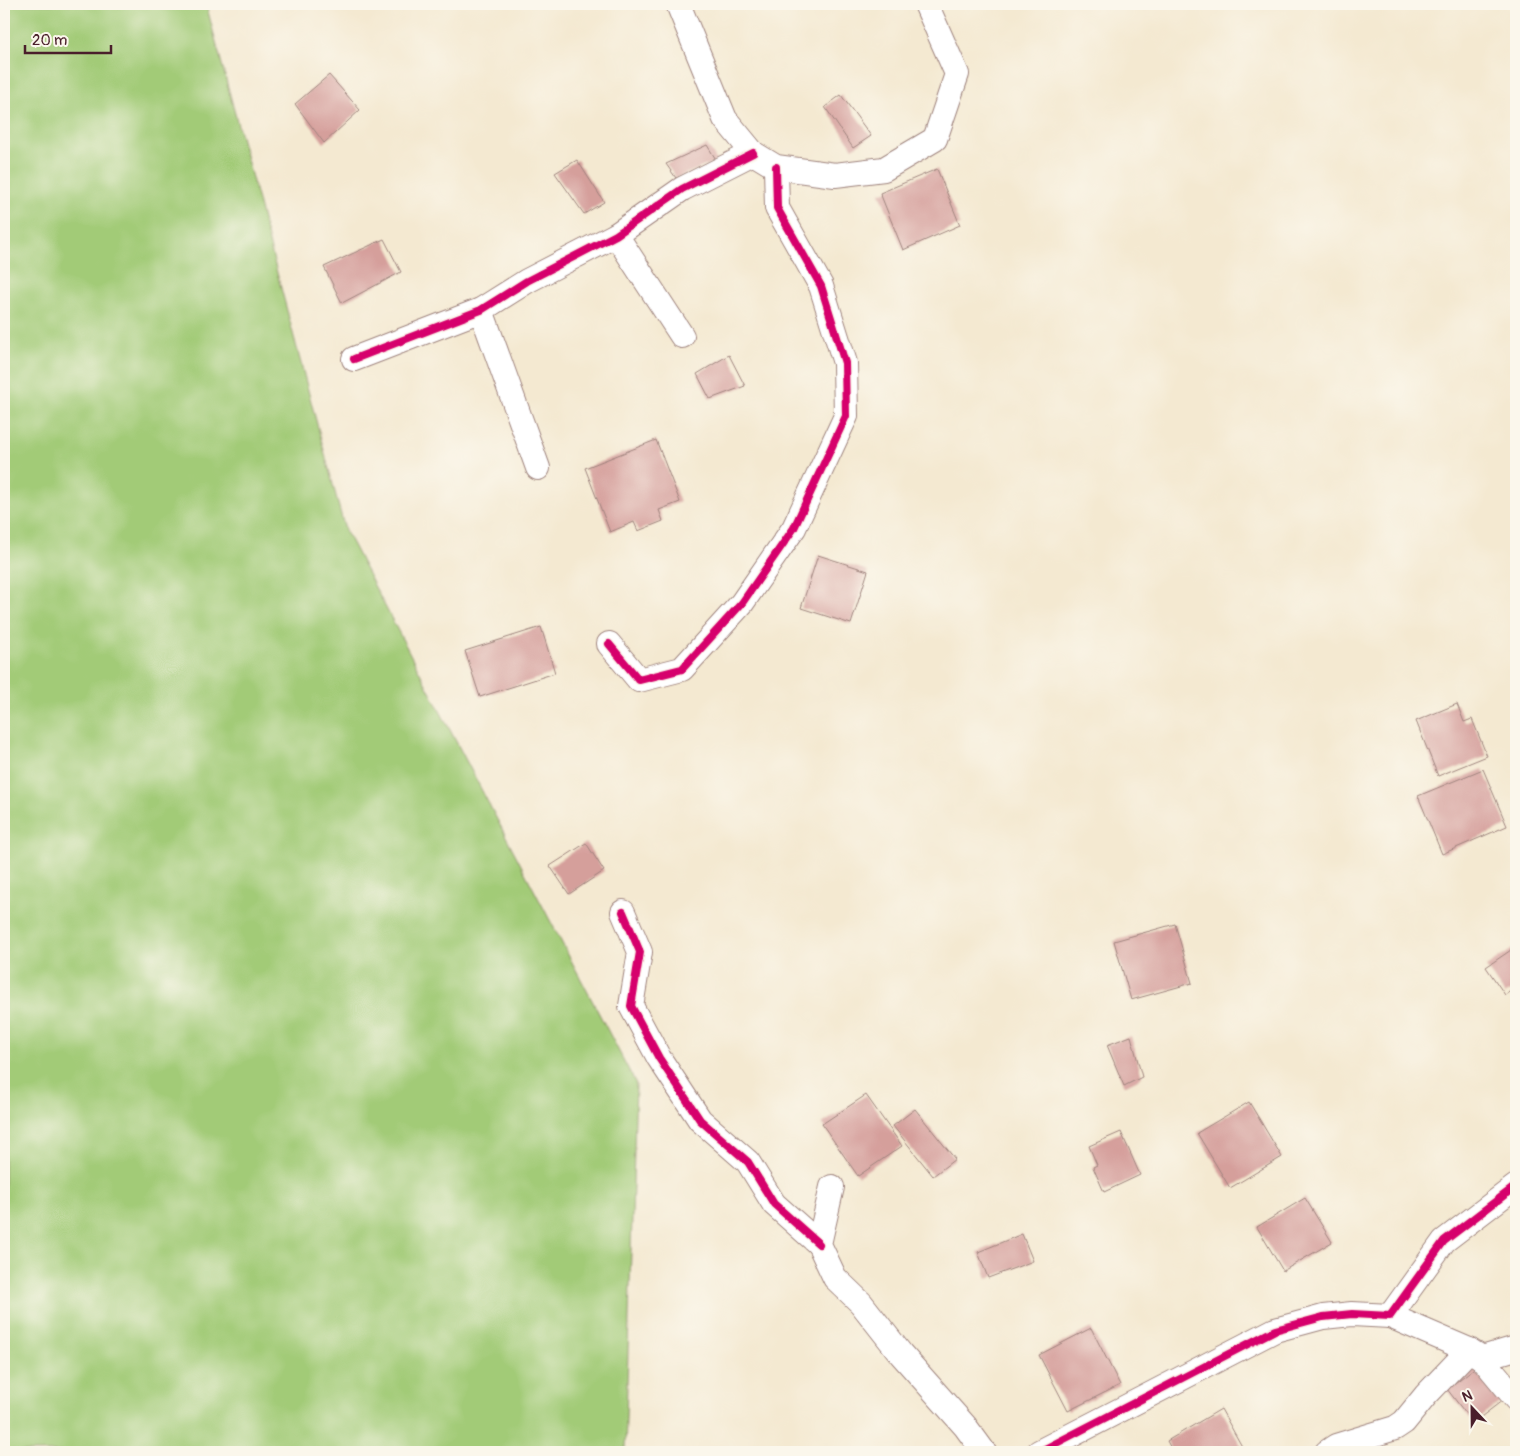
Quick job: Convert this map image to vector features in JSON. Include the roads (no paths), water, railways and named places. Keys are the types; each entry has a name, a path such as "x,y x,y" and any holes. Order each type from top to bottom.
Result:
{"street":[{"path":"678,4 725,119 753,153 776,167 835,175 884,170 935,139 957,74 926,4"},
{"path":"354,359 481,310 527,281 616,235 682,189 753,153"},
{"path":"609,644 639,680 682,669 742,603 794,528 846,416 845,363 821,286 777,208 776,167"},
{"path":"616,235 682,336"},
{"path":"481,310 538,468"},
{"path":"623,912 640,952 631,1006 659,1058 700,1120 748,1162 774,1204 819,1244 834,1278 861,1303 901,1354 965,1426 984,1452"},
{"path":"1390,1316 1444,1241 1516,1186"},
{"path":"819,1244 832,1187"},
{"path":"1039,1452 1274,1330 1323,1317 1352,1314 1390,1316 1476,1354 1516,1399"},
{"path":"1327,1452 1336,1446 1395,1428 1404,1422 1426,1395 1476,1354 1516,1348"}]}
